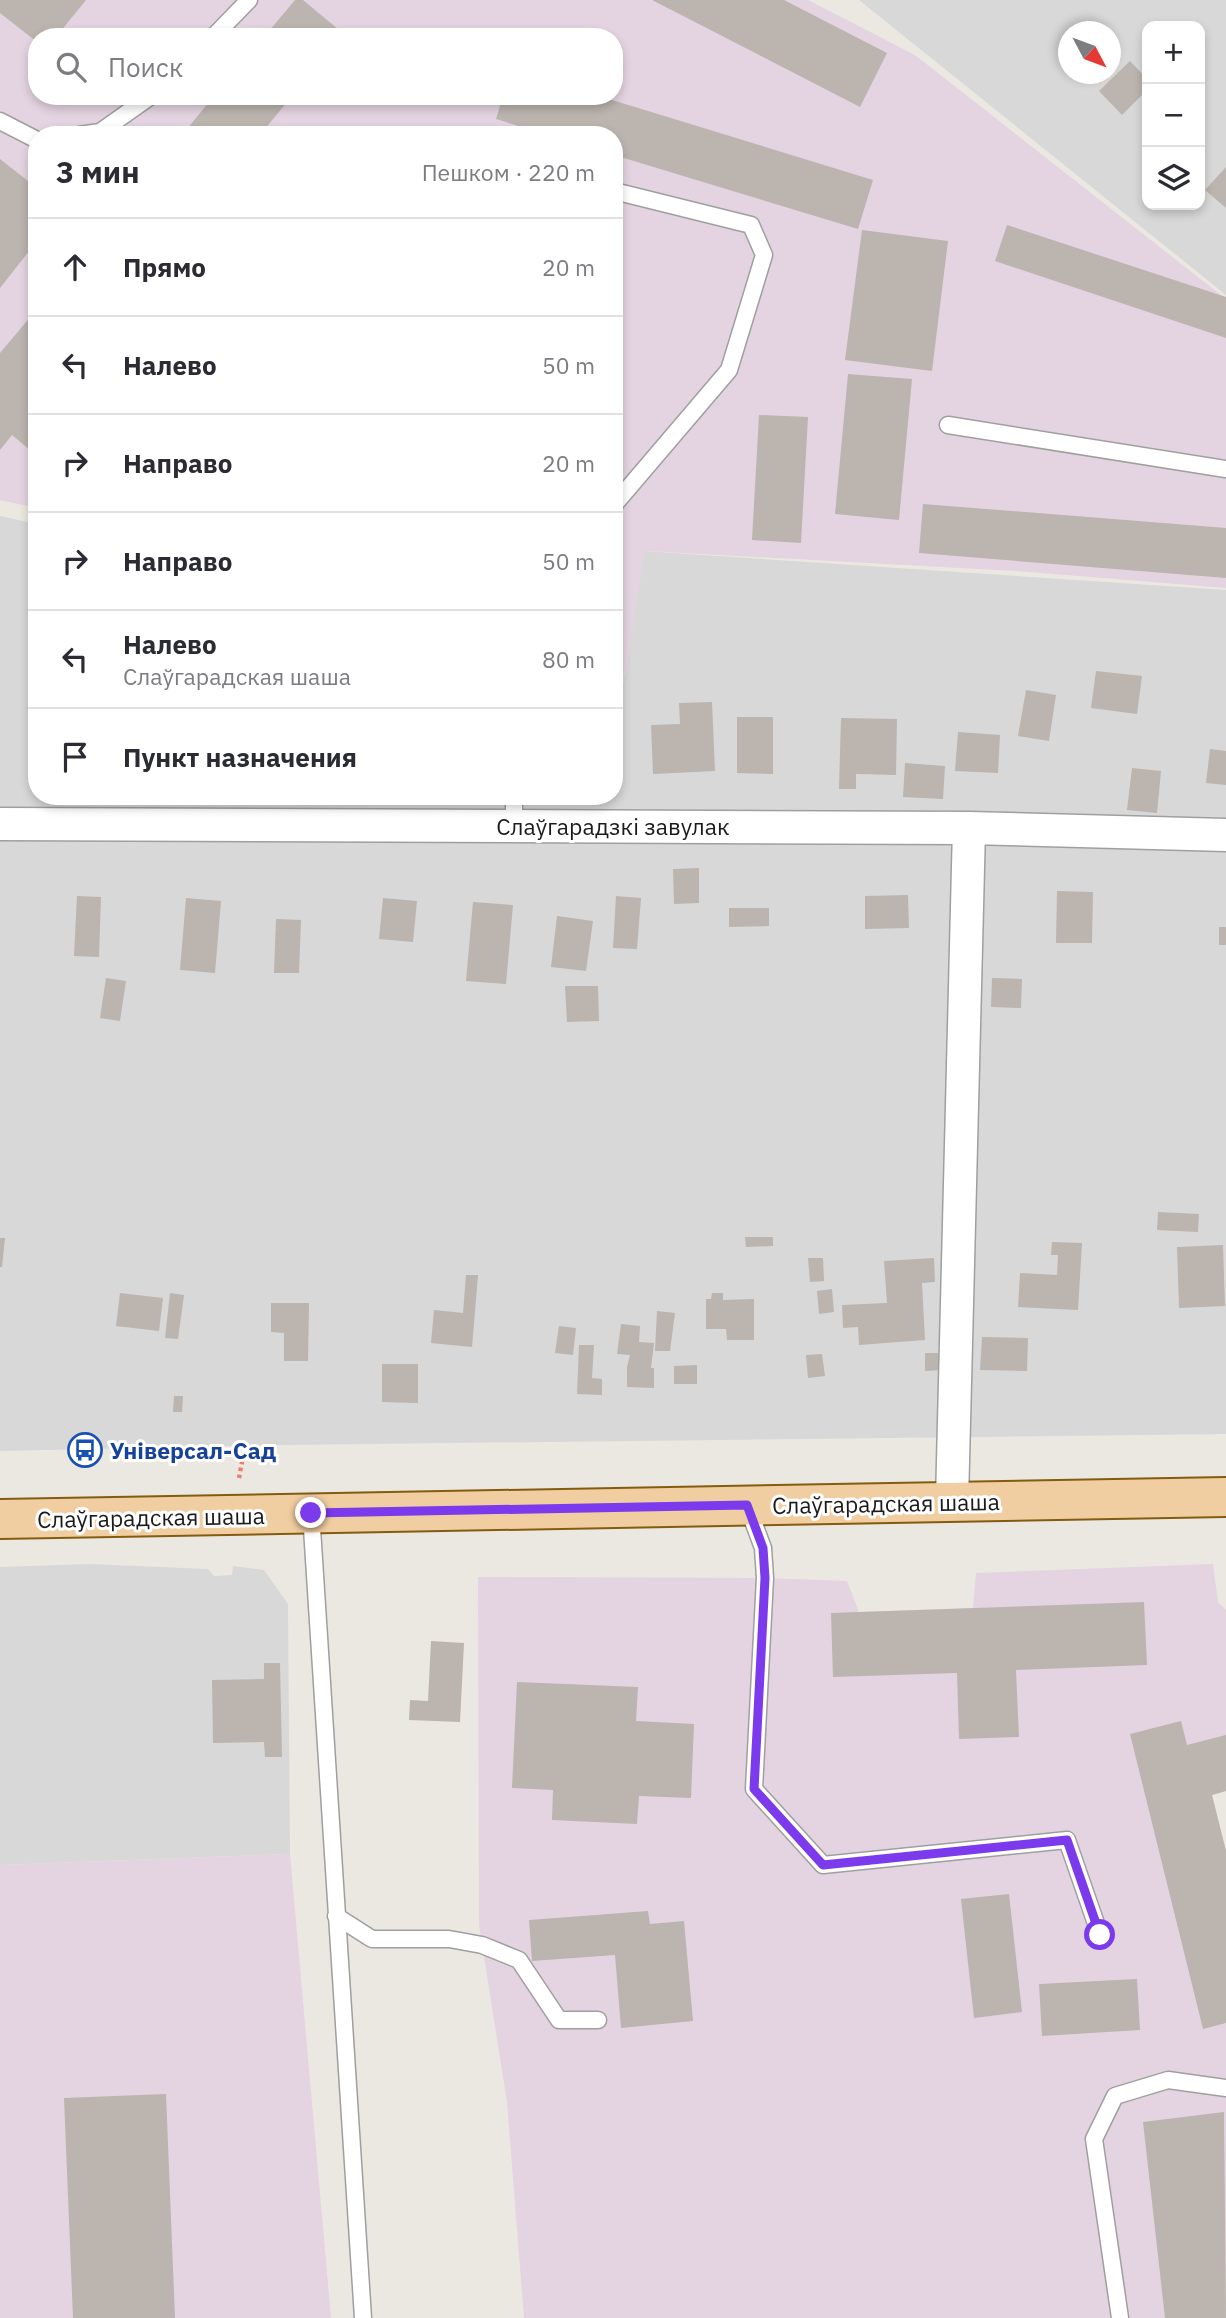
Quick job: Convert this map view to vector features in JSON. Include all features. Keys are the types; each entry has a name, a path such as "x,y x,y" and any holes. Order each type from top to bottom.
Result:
{"main road":[{"name":"Слаўгарадская шаша","path":"0,1519 1226,1497"}],"street":[{"name":"Слаўгарадзкі завулак","path":"0,824 514,811 1226,835"},
{"path":"952,1501 969,828"}],"lane":[{"path":"223,28 249,0"},
{"path":"107,126 138,105"},
{"path":"0,121 28,135"},
{"path":"623,193 751,225 764,255 729,370 623,494"},
{"path":"948,425 1226,469"},
{"path":"747,1505 763,1548 765,1578 754,1789 823,1865 1067,1840 1100,1935"},
{"path":"311,1513 363,2318"},
{"path":"336,1916 372,1939 449,1939 482,1945 519,1960 559,2020 598,2020"},
{"path":"1120,2318 1094,2139 1115,2096 1168,2080 1226,2088"}],"path":[{"path":"239,1480 244,1451"}],"shaded area":[{"path":"0,0 808,0 915,55 1226,299 1226,588 1015,571 645,551 623,683 623,126 28,126 28,506 0,500"},
{"path":"859,0 1226,0 1226,295"},
{"path":"0,516 28,522 28,805 623,805 623,685 644,551 1226,590 1226,1434 0,1451"},
{"path":"89,1564 208,1569 214,1576 232,1575 233,1566 264,1570 288,1604 290,1854 0,1865 0,1567"},
{"path":"1213,1564 1218,1602 1226,1610 1226,1791 1212,1795 1226,1851 1226,2318 524,2318 507,2102 479,1925 478,1577 765,1578 847,1581 859,1612 973,1608 976,1573"},
{"path":"290,1854 331,2318 0,2318 0,1865"}],"building":[{"path":"0,0 86,0 63,28 28,28 28,35 0,13"},
{"path":"295,0 303,0 337,28 272,28"},
{"path":"652,0 784,0 887,53 860,107"},
{"path":"1130,61 1142,74 1142,95 1122,115 1099,91 1106,84 1121,84 1121,70"},
{"path":"623,103 873,180 858,229 623,158 623,126 519,126 496,119 500,105"},
{"path":"207,105 285,105 267,126 189,126"},
{"path":"0,159 28,181 28,252 0,288"},
{"path":"1226,167 1226,208 1205,190"},
{"path":"1007,225 1226,297 1226,338 995,261"},
{"path":"862,230 948,241 932,371 845,360"},
{"path":"28,320 28,448 12,435 0,450 0,353"},
{"path":"848,374 912,379 899,520 835,514"},
{"path":"759,415 808,417 801,543 752,540"},
{"path":"923,504 1226,528 1226,578 919,553"},
{"path":"1096,671 1142,676 1137,714 1091,708"},
{"path":"1026,690 1056,695 1049,741 1018,736"},
{"path":"712,702 715,771 653,774 651,725 680,724 679,703"},
{"path":"737,717 773,717 773,774 737,773"},
{"path":"841,718 897,719 896,775 856,774 856,789 839,789"},
{"path":"958,732 1000,735 998,773 955,771"},
{"path":"1210,749 1226,751 1226,785 1206,783"},
{"path":"905,763 945,766 943,799 903,797"},
{"path":"1132,768 1161,771 1157,813 1127,810"},
{"path":"699,868 699,903 674,904 673,869"},
{"path":"1057,891 1093,892 1092,943 1056,943"},
{"path":"908,895 909,928 865,929 865,896"},
{"path":"77,896 101,897 99,957 74,956"},
{"path":"616,896 641,898 637,949 613,948"},
{"path":"186,898 221,901 215,973 180,970"},
{"path":"383,898 417,901 413,942 379,939"},
{"path":"473,902 513,905 506,984 466,981"},
{"path":"729,908 769,908 769,926 729,927"},
{"path":"557,916 593,921 586,971 551,967"},
{"path":"276,919 301,920 299,973 274,973"},
{"path":"1219,927 1226,927 1226,945 1219,945"},
{"path":"106,978 126,981 120,1021 100,1018"},
{"path":"992,978 1022,979 1021,1008 991,1007"},
{"path":"565,986 598,986 599,1021 567,1022"},
{"path":"1158,1212 1199,1214 1198,1232 1157,1230"},
{"path":"745,1237 773,1237 773,1246 746,1247"},
{"path":"0,1238 5,1238 2,1267 0,1267"},
{"path":"1052,1242 1082,1243 1078,1310 1018,1307 1020,1273 1057,1275 1058,1255 1051,1255"},
{"path":"1223,1245 1225,1306 1179,1308 1177,1247"},
{"path":"808,1258 823,1258 824,1281 810,1282"},
{"path":"934,1258 935,1282 922,1283 925,1340 859,1345 858,1327 843,1328 842,1305 887,1303 884,1261"},
{"path":"466,1275 478,1275 472,1347 431,1343 434,1310 463,1313"},
{"path":"832,1289 834,1312 819,1314 817,1291"},
{"path":"120,1293 163,1298 159,1331 116,1326"},
{"path":"170,1293 184,1295 178,1339 165,1338"},
{"path":"712,1293 723,1293 723,1300 754,1299 754,1340 727,1340 726,1329 706,1329 706,1299 711,1299"},
{"path":"271,1303 309,1303 308,1361 284,1361 284,1333 271,1332"},
{"path":"657,1311 675,1313 670,1351 655,1351"},
{"path":"621,1324 640,1326 639,1342 654,1343 651,1368 654,1368 654,1388 627,1387 630,1355 617,1354"},
{"path":"559,1326 576,1328 573,1355 555,1353"},
{"path":"982,1337 1028,1338 1027,1371 980,1370"},
{"path":"579,1345 594,1345 592,1378 602,1379 602,1395 577,1394"},
{"path":"925,1353 943,1353 943,1370 925,1371"},
{"path":"822,1354 825,1376 808,1378 806,1355"},
{"path":"382,1364 418,1364 418,1403 382,1402"},
{"path":"697,1365 697,1384 674,1384 674,1366"},
{"path":"174,1396 183,1396 182,1412 173,1412"},
{"path":"1144,1602 1147,1665 1016,1670 1019,1737 959,1739 957,1673 833,1677 831,1613"},
{"path":"431,1641 464,1643 460,1722 409,1720 410,1700 428,1701"},
{"path":"264,1663 280,1663 282,1757 265,1757 264,1742 213,1743 212,1680 264,1679"},
{"path":"517,1682 638,1687 636,1721 694,1724 691,1798 639,1796 637,1824 552,1820 553,1790 512,1788"},
{"path":"1181,1721 1187,1745 1226,1735 1226,1791 1212,1795 1226,1851 1226,2023 1203,2029 1130,1734"},
{"path":"1009,1894 1022,2012 974,2018 961,1899"},
{"path":"648,1911 650,1924 684,1921 693,2021 621,2028 615,1955 532,1961 529,1920"},
{"path":"1137,1979 1140,2030 1042,2036 1039,1984"},
{"path":"166,2094 175,2318 73,2318 64,2098"},
{"path":"1224,2112 1226,2318 1165,2318 1143,2122"}],"place":[{"name":"Універсал-Сад","path":"85,1450"}],"route":[{"path":"311,1513 747,1505 763,1548 765,1578 754,1789 823,1865 1067,1840 1100,1935"}]}
